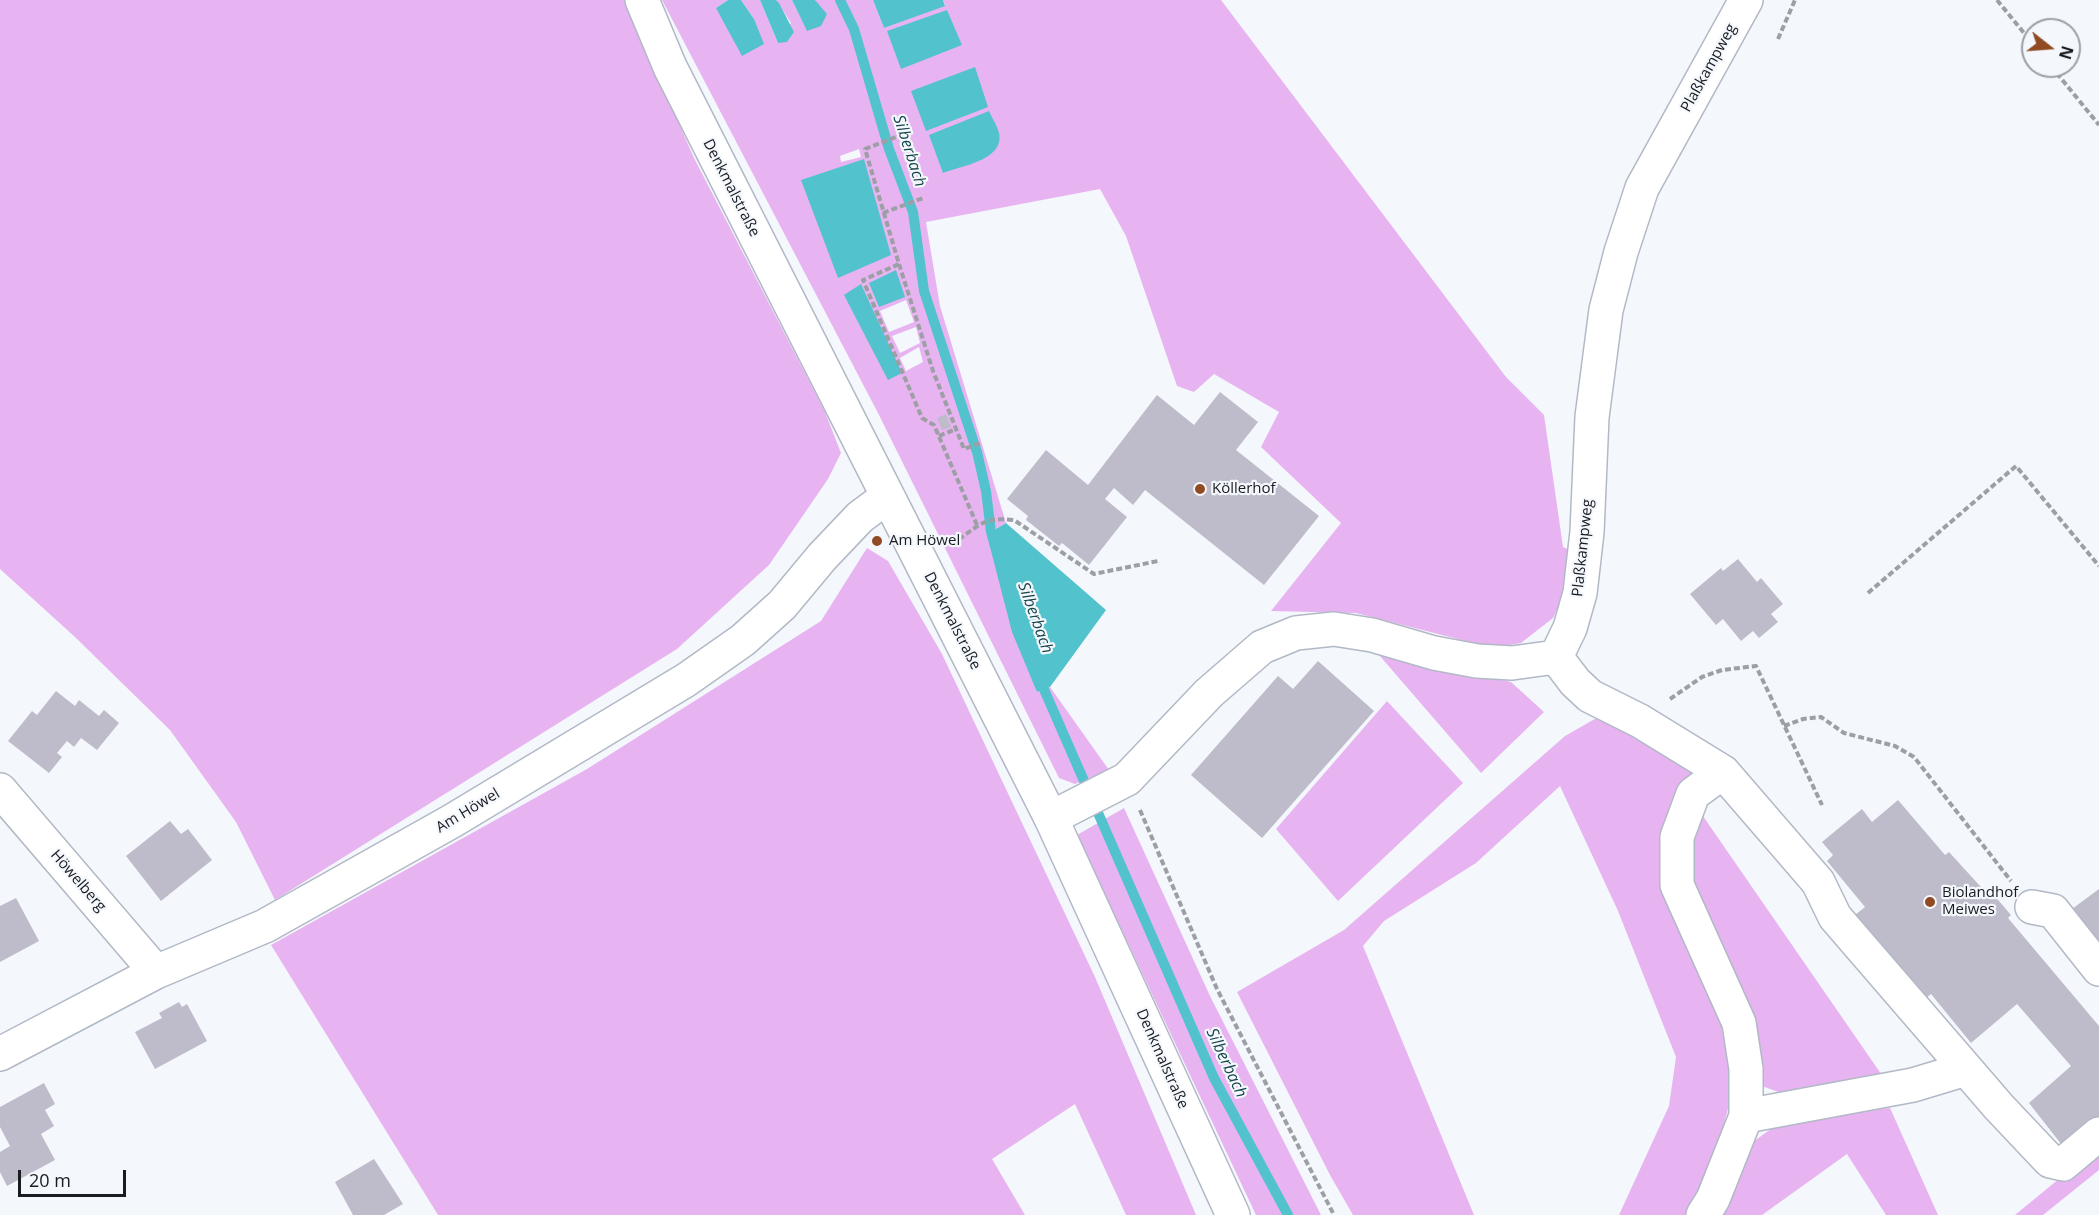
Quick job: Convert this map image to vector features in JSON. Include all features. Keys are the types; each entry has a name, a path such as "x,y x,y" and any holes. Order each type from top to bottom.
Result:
{"street":[{"name":"Denkmalstraße","path":"642,0 670,66 887,497 1062,812 1233,1215"},
{"name":"Plaßkampweg","path":"1556,657 1570,628 1580,593 1587,532 1592,417 1606,310 1621,252 1642,188 1746,0"},
{"name":"Am Höwel","path":"0,1054 156,972 265,926 452,821 686,680 743,640 782,605 822,557 853,525 887,497"},
{"path":"1062,812 1117,784 1209,693 1262,647 1296,633 1334,629 1372,635 1434,653 1477,661 1512,663 1556,657 1575,682 1590,696 1640,721 1723,772 1818,882 1835,917 1966,1069 2050,1161 2063,1164 2099,1134"},
{"path":"1703,1215 1713,1199 1746,1116 1746,1069 1739,1023 1677,885 1677,837 1693,794 1723,772"},
{"name":"Höwelberg","path":"0,790 156,972"},
{"path":"2032,907 2053,911 2099,969"},
{"path":"1746,1116 1913,1085 1966,1069"}],"path":[{"path":"1778,39 1795,0"},
{"path":"1997,0 2021,29"},
{"path":"2061,78 2099,125"},
{"path":"904,134 865,149 933,370 963,448 980,443"},
{"path":"883,213 923,198"},
{"path":"899,264 863,279 922,418 934,425 976,525"},
{"path":"939,436 956,429"},
{"path":"1868,593 2016,466 2099,566"},
{"path":"947,546 966,535 976,525 998,518 1014,520 1094,574 1158,561"},
{"path":"1640,721 1702,677 1722,670 1756,666 1822,805"},
{"path":"1784,726 1803,719 1821,717 1844,733 1895,746 1914,757 2032,907"},
{"path":"1117,784 1217,990 1334,1215"}],"shaded area":[{"path":"0,0 625,0 694,158 825,412 841,453 828,479 769,565 677,649 275,900 236,822 170,730 75,637 0,569"},
{"path":"662,0 728,0 716,8 754,19 741,0 760,0 778,43 791,23 776,0 792,0 807,30 817,4 815,0 873,0 884,28 945,5 943,0 1221,0 1506,377 1544,415 1563,547 1572,551 1569,584 1553,618 1521,643 1493,648 1356,613 1271,611 1341,523 1261,447 1279,412 1214,374 1194,392 1177,386 1126,236 1100,189 926,222 940,306 1006,523 991,532 1037,692 1050,687 1109,770 1075,784 1059,778 878,413","holes":["859,149 861,157 841,162 840,156","906,300 914,322 889,332 880,311","916,327 920,343 900,353 892,336","919,347 923,362 906,371 900,358"]},
{"path":"867,548 888,561 942,654 1095,977 1196,1215 1126,1215 1075,1104 992,1159 1025,1215 438,1215 271,945 587,769 821,621"},
{"path":"1373,648 1511,682 1544,712 1481,773"},
{"path":"1387,701 1463,783 1338,901 1276,829"},
{"path":"1600,716 1696,770 1677,800 1717,1011 1732,1059 1728,1109 1710,1173 1689,1215 1619,1215 1669,1106 1676,1057 1618,911 1560,786 1476,863 1384,921 1363,946 1474,1215 1353,1215 1330,1175 1237,992 1344,930 1565,736"},
{"path":"1696,806 1886,1081 1784,1094 1759,1085 1692,882 1685,836"},
{"path":"1124,808 1210,996 1321,1215 1256,1215 1077,835"},
{"path":"1890,1108 1938,1215 1886,1215 1847,1154 1762,1215 1719,1215 1749,1145 1787,1117"},
{"path":"2099,1146 2099,1170 2043,1215 2015,1215"}],"water":[{"path":"728,0 741,0 754,19 764,44 742,56 716,8"},
{"path":"760,0 776,0 779,3 794,32 787,42 778,43"},
{"path":"792,0 815,0 827,14 821,26 807,31"},
{"path":"873,0 943,0 945,6 884,28"},
{"path":"947,10 962,45 901,69 887,31"},
{"path":"975,67 988,107 926,131 911,91"},
{"path":"989,111 999,133 999,142 995,150 980,161 943,173 929,135"},
{"path":"864,159 891,255 838,278 801,180"},
{"path":"896,270 905,297 879,307 869,283"},
{"path":"861,284 902,373 888,380 844,295"},
{"path":"1006,523 1106,610 1050,687 1037,692 1012,632 989,543 991,532"}],"building":[{"name":"Köllerhof","path":"1220,392 1258,422 1236,450 1319,516 1264,585 1145,490 1133,505 1114,488 1105,499 1127,517 1089,565 1062,543 1059,546 1026,520 1028,516 1007,499 1046,450 1088,485 1157,395 1194,425"},
{"path":"946,414 951,427 942,430 937,418"},
{"path":"1738,559 1757,582 1761,578 1783,604 1771,614 1778,622 1759,638 1753,631 1741,641 1723,619 1716,625 1690,594 1721,568 1723,571"},
{"path":"1318,661 1374,711 1262,838 1191,775 1278,676 1293,689"},
{"path":"56,691 75,706 79,700 99,716 104,710 119,723 97,750 81,738 74,747 67,741 57,753 62,757 49,773 8,741 32,711 37,715"},
{"path":"1898,800 1945,855 1949,852 1990,897 1993,894 2011,915 2008,918 2099,1026 2099,1121 2065,1149 2029,1103 2071,1066 2017,1004 1971,1043 1931,994 1920,1003 1850,919 1865,907 1827,861 1833,855 1822,842 1862,809 1872,822"},
{"path":"170,821 181,834 188,829 212,860 161,901 126,856"},
{"path":"2099,889 2099,943 2072,909"},
{"path":"16,898 39,941 0,962 0,906"},
{"path":"179,1002 182,1007 187,1004 207,1041 155,1069 135,1032 162,1018 159,1013"},
{"path":"44,1083 55,1104 45,1110 54,1126 41,1134 55,1160 7,1186 0,1172 0,1152 10,1146 0,1127 0,1107"},
{"path":"374,1159 403,1204 384,1215 353,1215 335,1182"}],"waterway":[{"name":"Silberbach","path":"840,0 854,29 889,149 913,212 924,291 977,452 995,546"},
{"name":"Silberbach","path":"1039,678 1214,1078 1288,1215"}],"place":[{"name":"Köllerhof","path":"1200,489"},
{"name":"Am Höwel","path":"877,541"},
{"name":"Biolandhof Meiwes","path":"1930,902"}]}
